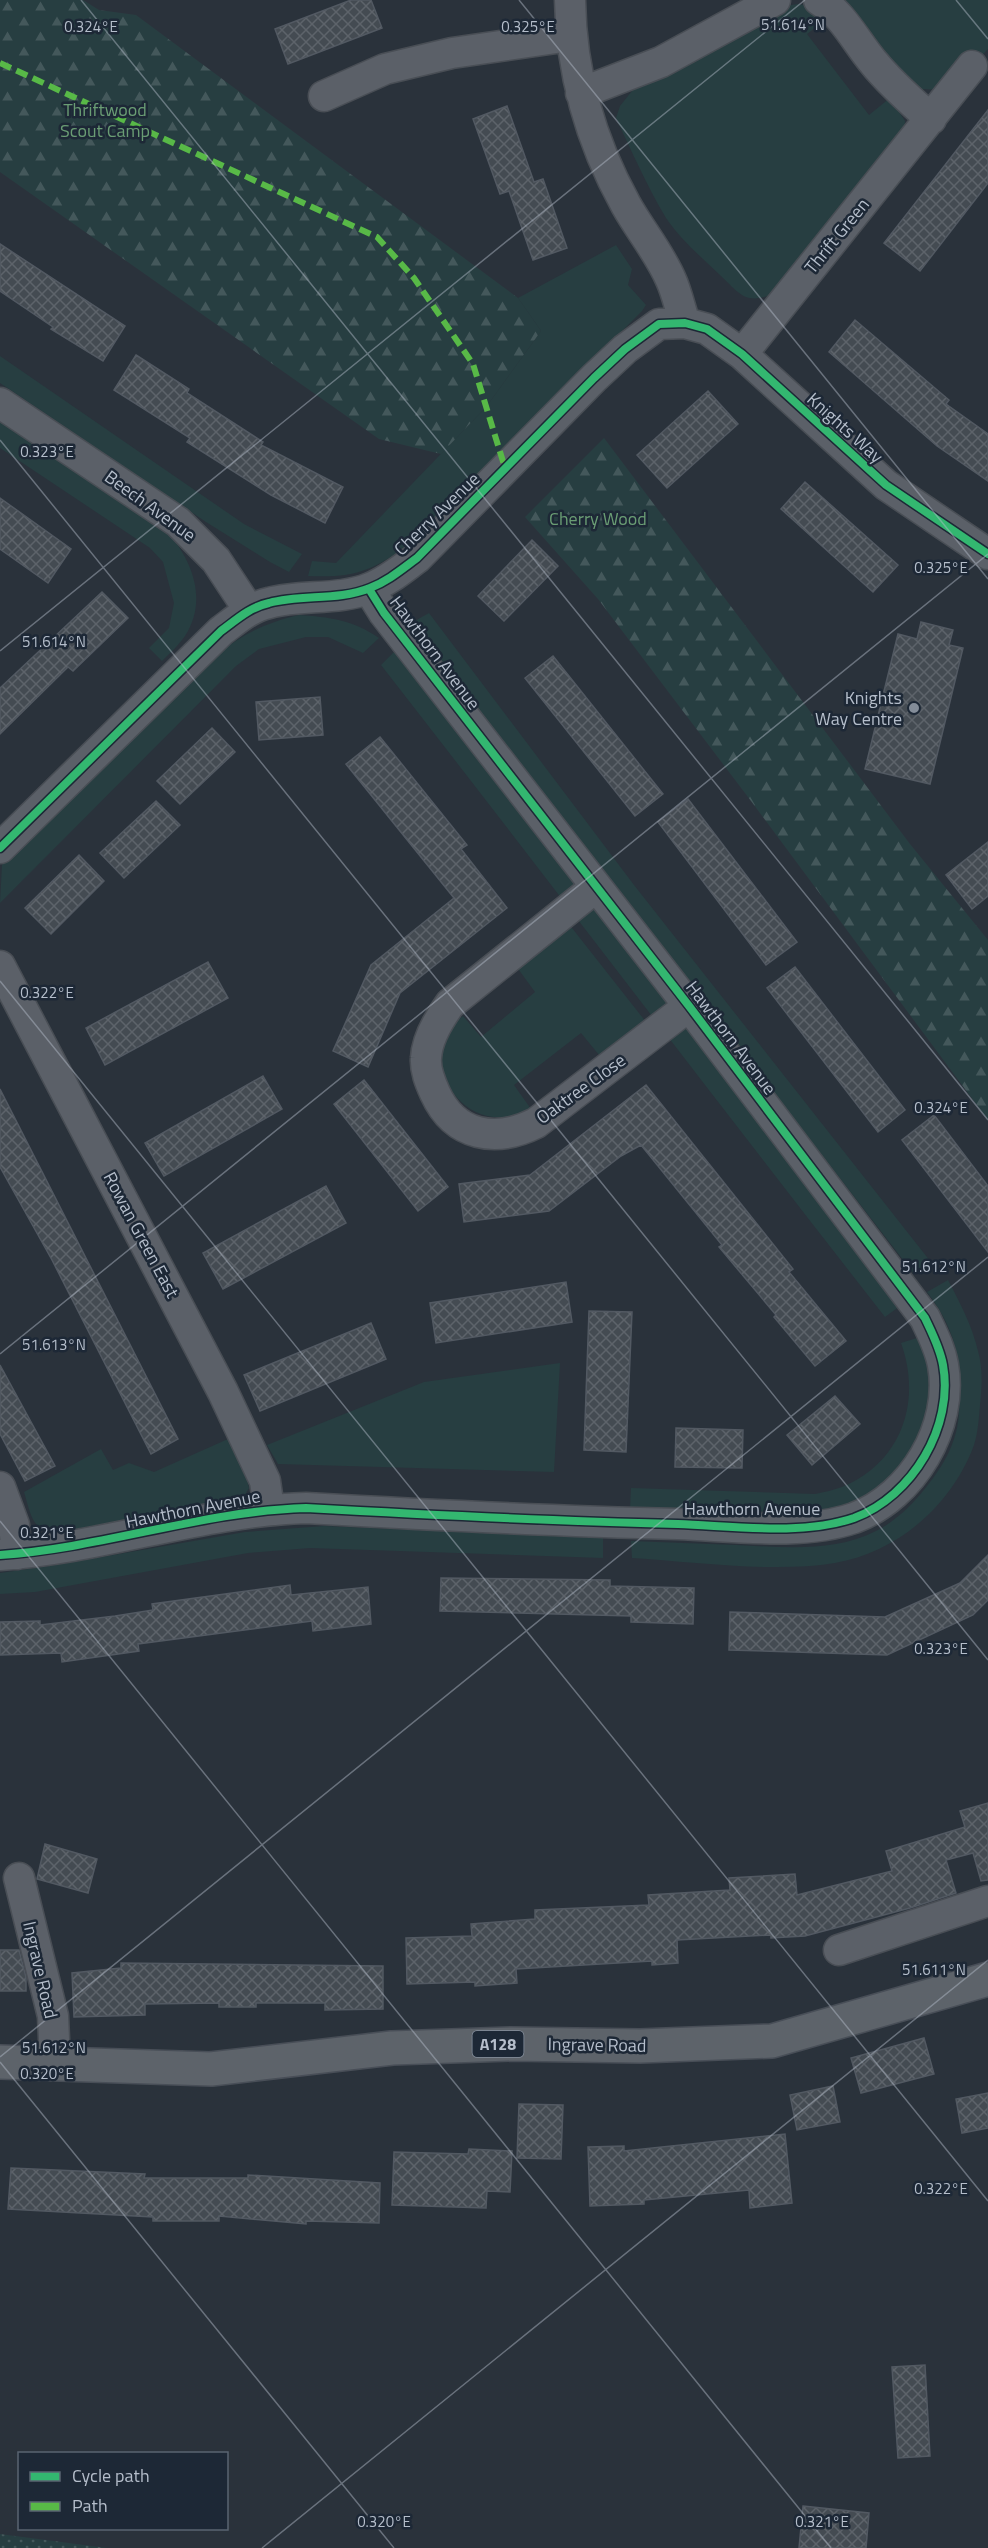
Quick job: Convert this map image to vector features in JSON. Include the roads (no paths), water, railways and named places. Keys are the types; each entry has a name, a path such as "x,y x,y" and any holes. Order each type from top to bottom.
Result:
{"main road":[{"name":"Ingrave Road","path":"0,2062 55,2062 211,2069 392,2048 512,2044 640,2046 772,2041 988,1979"}],"street":[{"path":"570,0 570,36 581,93 600,149 625,204 671,279 685,323"},
{"path":"581,93 661,62 775,0"},
{"path":"819,0 830,6 874,63 931,119"},
{"path":"324,96 396,67 452,53 570,36"},
{"name":"Thrift Green","path":"742,354 972,66"},
{"name":"Knights Way","path":"685,323 707,329 742,354 886,485 988,554"},
{"name":"Cherry Avenue","path":"0,848 195,654 221,631 249,610 268,603 339,596 369,589 392,577 417,558 625,349 659,324 685,323"},
{"name":"Beech Avenue","path":"0,403 178,522 216,560 249,610"},
{"name":"Hawthorn Avenue","path":"8,1555 124,1537 269,1509 306,1508 559,1521 812,1527 856,1517 881,1504 901,1486 932,1443 942,1414 945,1386 943,1363 925,1318 689,1006 384,613 369,589"},
{"name":"Oaktree Close","path":"596,887 458,998 438,1020 426,1058 428,1078 447,1114 459,1124 472,1130 504,1134 517,1133 546,1116 689,1006"},
{"name":"Rowan Green East","path":"0,966 223,1392 265,1481 269,1509"},
{"path":"0,1487 14,1524 8,1555"},
{"name":"Ingrave Road","path":"19,1878 52,2016 55,2062"},
{"path":"840,1950 988,1901"}],"place":[{"name":"Knights Way Centre","path":"914,708"}],"park label":[{"name":"Thriftwood Scout Camp","path":"105,120"},
{"name":"Cherry Wood","path":"598,519"}]}
